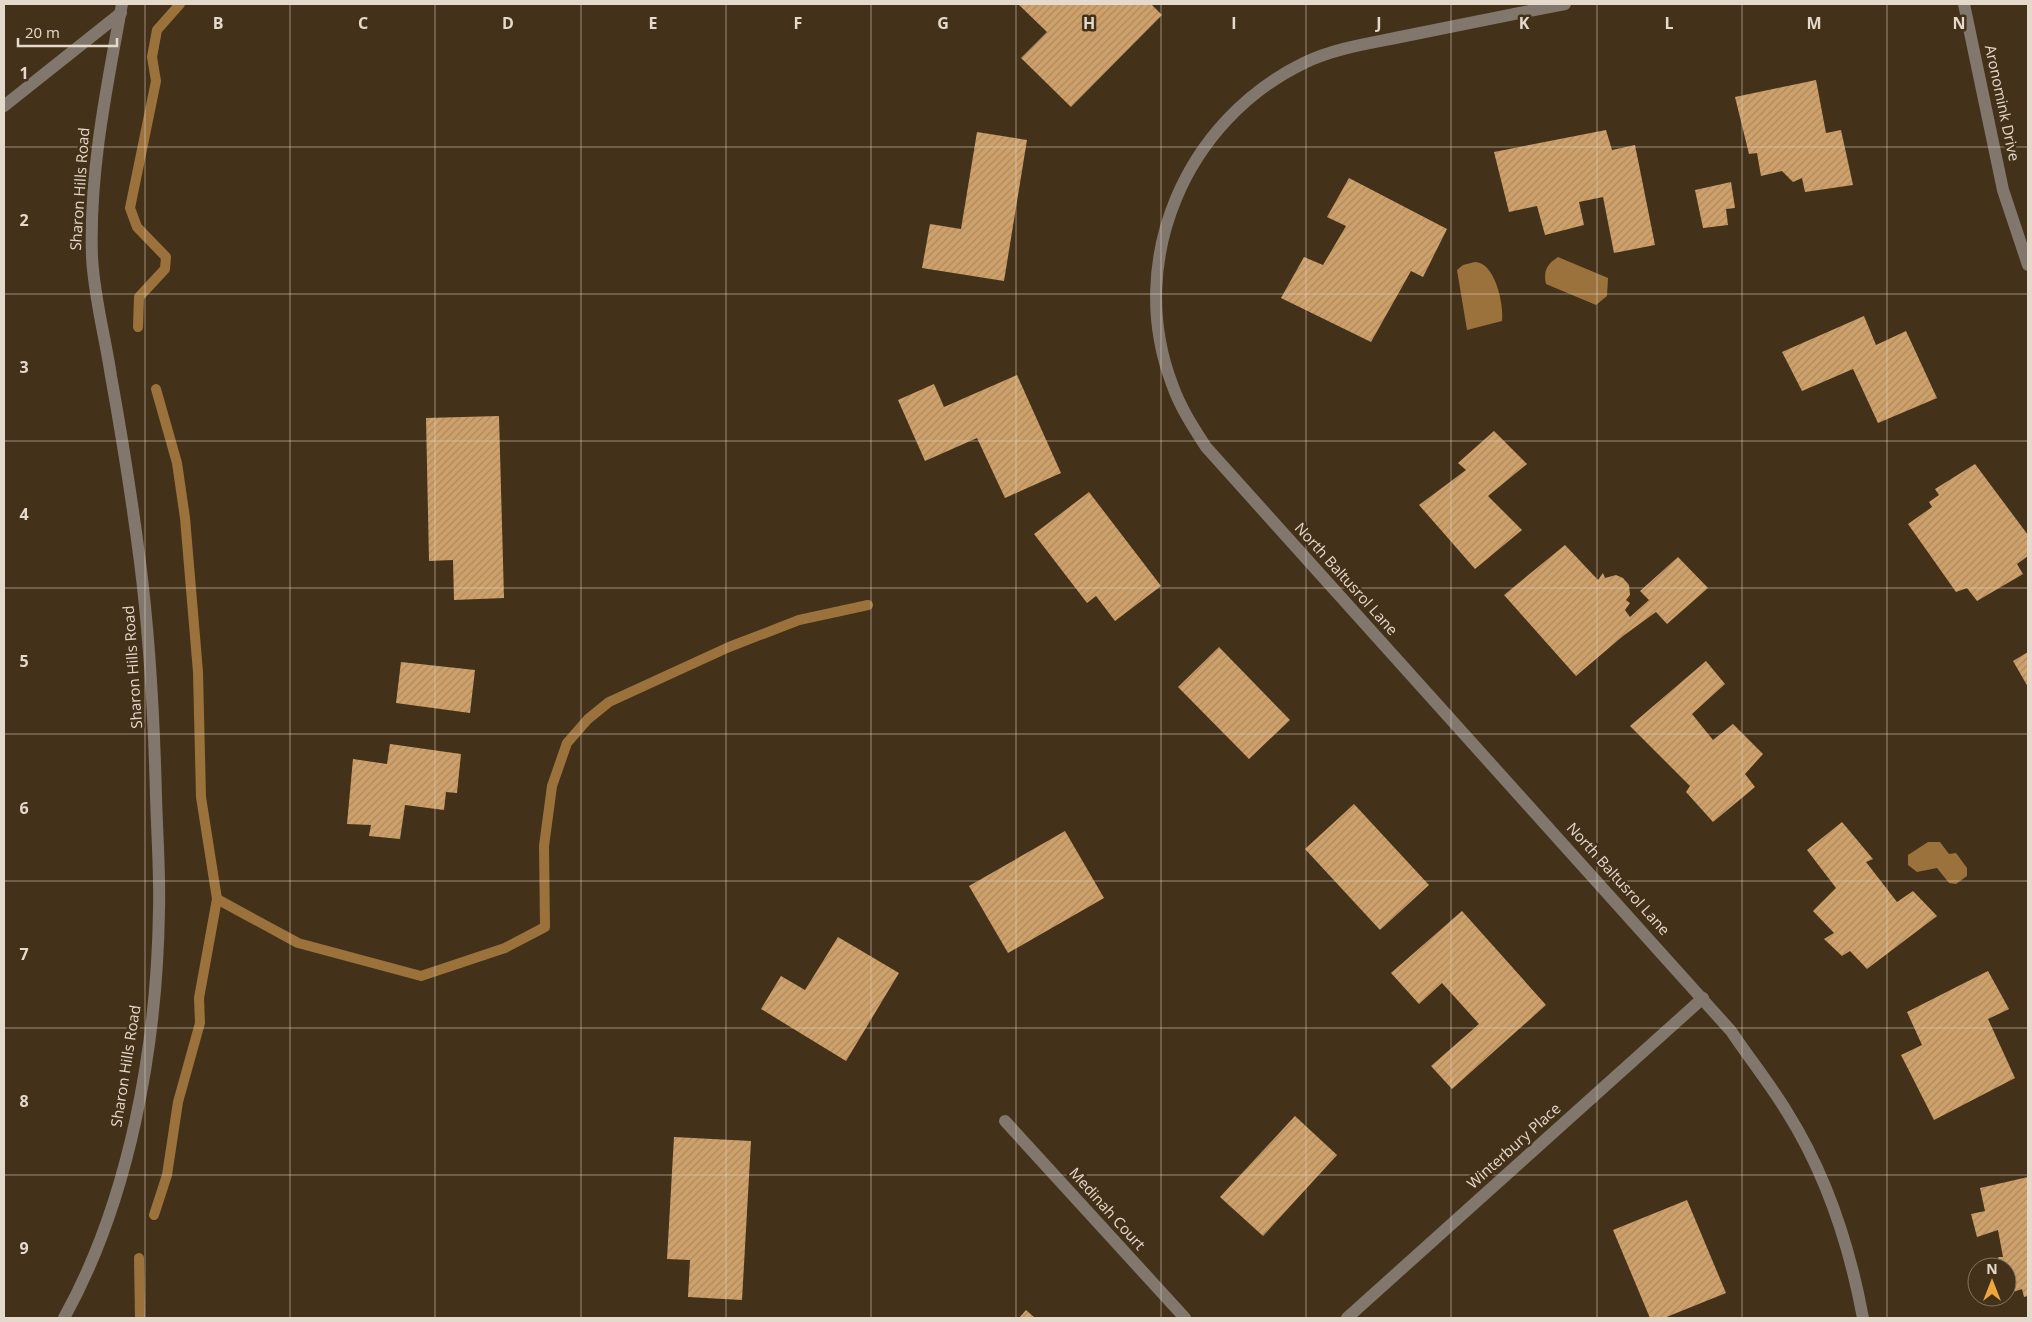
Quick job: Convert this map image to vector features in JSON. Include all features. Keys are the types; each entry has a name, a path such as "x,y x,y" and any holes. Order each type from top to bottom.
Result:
{"street":[{"name":"North Baltusrol Lane","path":"1565,4 1342,49 1296,67 1274,79 1245,101 1219,127 1197,157 1179,188 1163,235 1157,271 1156,307 1162,350 1171,384 1183,410 1206,447 1731,1031 1787,1113 1811,1157 1841,1231 1858,1288 1863,1318"},
{"name":"Aronomink Drive","path":"1964,4 2003,190 2028,264"},
{"path":"4,106 122,8"},
{"name":"Sharon Hills Road","path":"64,1318 94,1257 119,1188 136,1114 153,1012 159,910 153,700 141,570 111,372 100,325 92,260 92,227 101,119 122,8"},
{"name":"Winterbury Place","path":"1347,1318 1703,998"},
{"name":"Medinah Court","path":"1005,1121 1185,1318"}],"shaded area":[{"path":"1558,257 1608,278 1607,296 1596,305 1546,284 1545,275 1547,268"},
{"path":"1475,262 1482,264 1493,276 1500,295 1502,321 1467,330 1457,270 1463,265"},
{"path":"1928,842 1940,842 1949,854 1956,853 1967,868 1967,876 1956,884 1949,883 1937,868 1917,872 1908,865 1908,855"}],"building":[{"path":"1018,4 1151,4 1162,15 1071,107 1021,58 1047,32"},
{"path":"1816,80 1826,133 1841,130 1853,185 1805,192 1802,178 1793,182 1782,171 1761,176 1757,153 1749,154 1735,97"},
{"path":"1606,130 1612,150 1635,145 1655,245 1614,253 1603,197 1579,202 1584,225 1545,235 1537,206 1509,212 1494,152"},
{"path":"977,132 1027,140 1004,281 922,268 930,224 961,229"},
{"path":"1349,178 1447,229 1423,277 1411,271 1371,342 1281,298 1304,257 1323,265 1346,226 1327,217"},
{"path":"1731,182 1735,208 1726,209 1728,225 1703,228 1695,190"},
{"path":"1864,316 1876,345 1906,331 1937,398 1878,423 1853,369 1802,391 1782,352"},
{"path":"1017,375 1061,473 1005,498 977,438 925,461 898,400 934,384 944,407"},
{"path":"499,416 504,598 454,600 453,560 429,561 426,418"},
{"path":"1494,431 1527,464 1488,496 1522,530 1475,569 1419,505 1466,470 1458,463"},
{"path":"1975,464 2028,535 2028,556 2017,564 2023,574 1977,601 1967,588 1956,592 1908,524 1932,507 1929,502 1939,495 1935,489"},
{"path":"1089,492 1161,586 1115,621 1096,596 1087,603 1034,534"},
{"path":"1565,545 1598,580 1603,573 1605,578 1616,575 1623,578 1629,585 1630,595 1626,600 1630,603 1625,610 1630,617 1649,600 1640,591 1678,557 1708,588 1667,624 1656,612 1623,636 1576,676 1504,595"},
{"path":"1219,647 1290,720 1249,759 1178,687"},
{"path":"2028,652 2028,687 2013,661"},
{"path":"1706,661 1725,684 1692,714 1713,740 1733,724 1763,754 1745,774 1755,787 1713,822 1686,792 1690,786 1630,726"},
{"path":"401,662 475,670 470,713 396,703"},
{"path":"390,744 461,754 457,793 446,792 444,810 405,805 400,839 369,836 371,825 347,824 353,759 387,764"},
{"path":"1354,804 1429,885 1380,930 1305,849"},
{"path":"1842,822 1873,859 1866,862 1897,902 1913,891 1937,916 1867,969 1850,951 1842,956 1824,939 1834,933 1813,911 1836,888 1807,850"},
{"path":"1065,831 1104,898 1008,953 969,886"},
{"path":"1462,911 1546,1005 1452,1089 1431,1066 1479,1024 1442,983 1419,1004 1391,973"},
{"path":"838,937 899,973 846,1061 761,1009 781,976 805,990"},
{"path":"1988,971 2009,1009 1988,1019 2015,1078 1934,1120 1901,1055 1922,1045 1907,1012"},
{"path":"1295,1116 1337,1155 1263,1236 1220,1197"},
{"path":"674,1137 751,1141 742,1300 688,1297 690,1260 667,1259"},
{"path":"2028,1177 2028,1296 2024,1297 2022,1289 2017,1291 2017,1257 2003,1257 1998,1230 1977,1237 1971,1214 1985,1211 1980,1188"},
{"path":"1687,1200 1726,1293 1664,1318 1650,1318 1613,1230"},
{"path":"1026,1310 1035,1318 1019,1318"}],"waterway":[{"path":"138,327 139,297 165,269 166,257 137,227 130,208 156,81 152,57 157,30 180,4"},
{"path":"154,1215 167,1175 178,1102 200,1023 199,998 217,899 201,797 198,672 185,518 177,463 156,389"},
{"path":"217,899 298,943 421,976 505,948 545,927 544,846 552,786 567,743 588,719 609,702 729,647 799,620 868,605"},
{"path":"139,1258 140,1318"}]}
